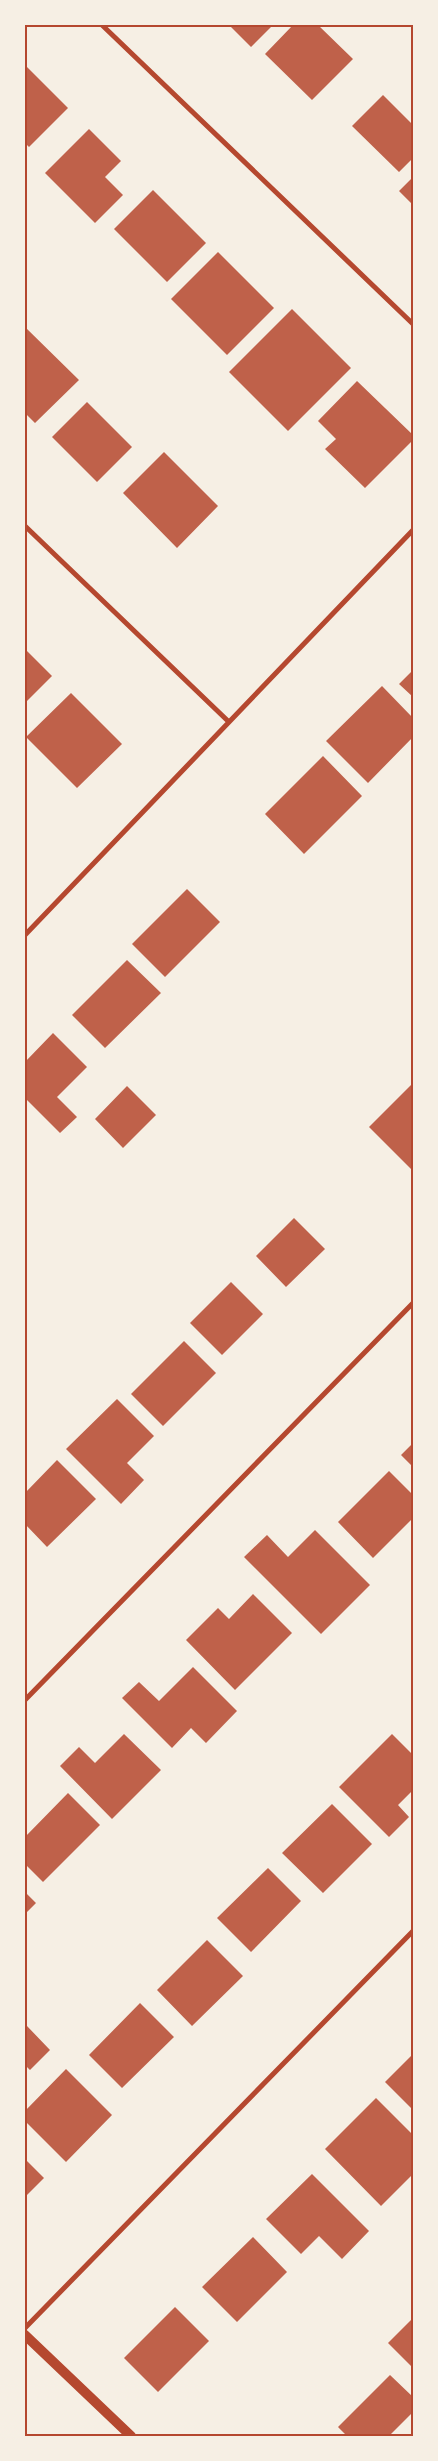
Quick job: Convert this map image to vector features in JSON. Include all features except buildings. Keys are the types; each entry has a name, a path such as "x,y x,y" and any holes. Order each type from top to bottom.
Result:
{"main road":[{"path":"25,2335 131,2436"}],"street":[{"path":"102,25 413,324"},
{"path":"25,526 229,722"},
{"path":"25,935 413,530"},
{"path":"25,1700 413,1303"},
{"path":"25,2328 413,1931"}]}
